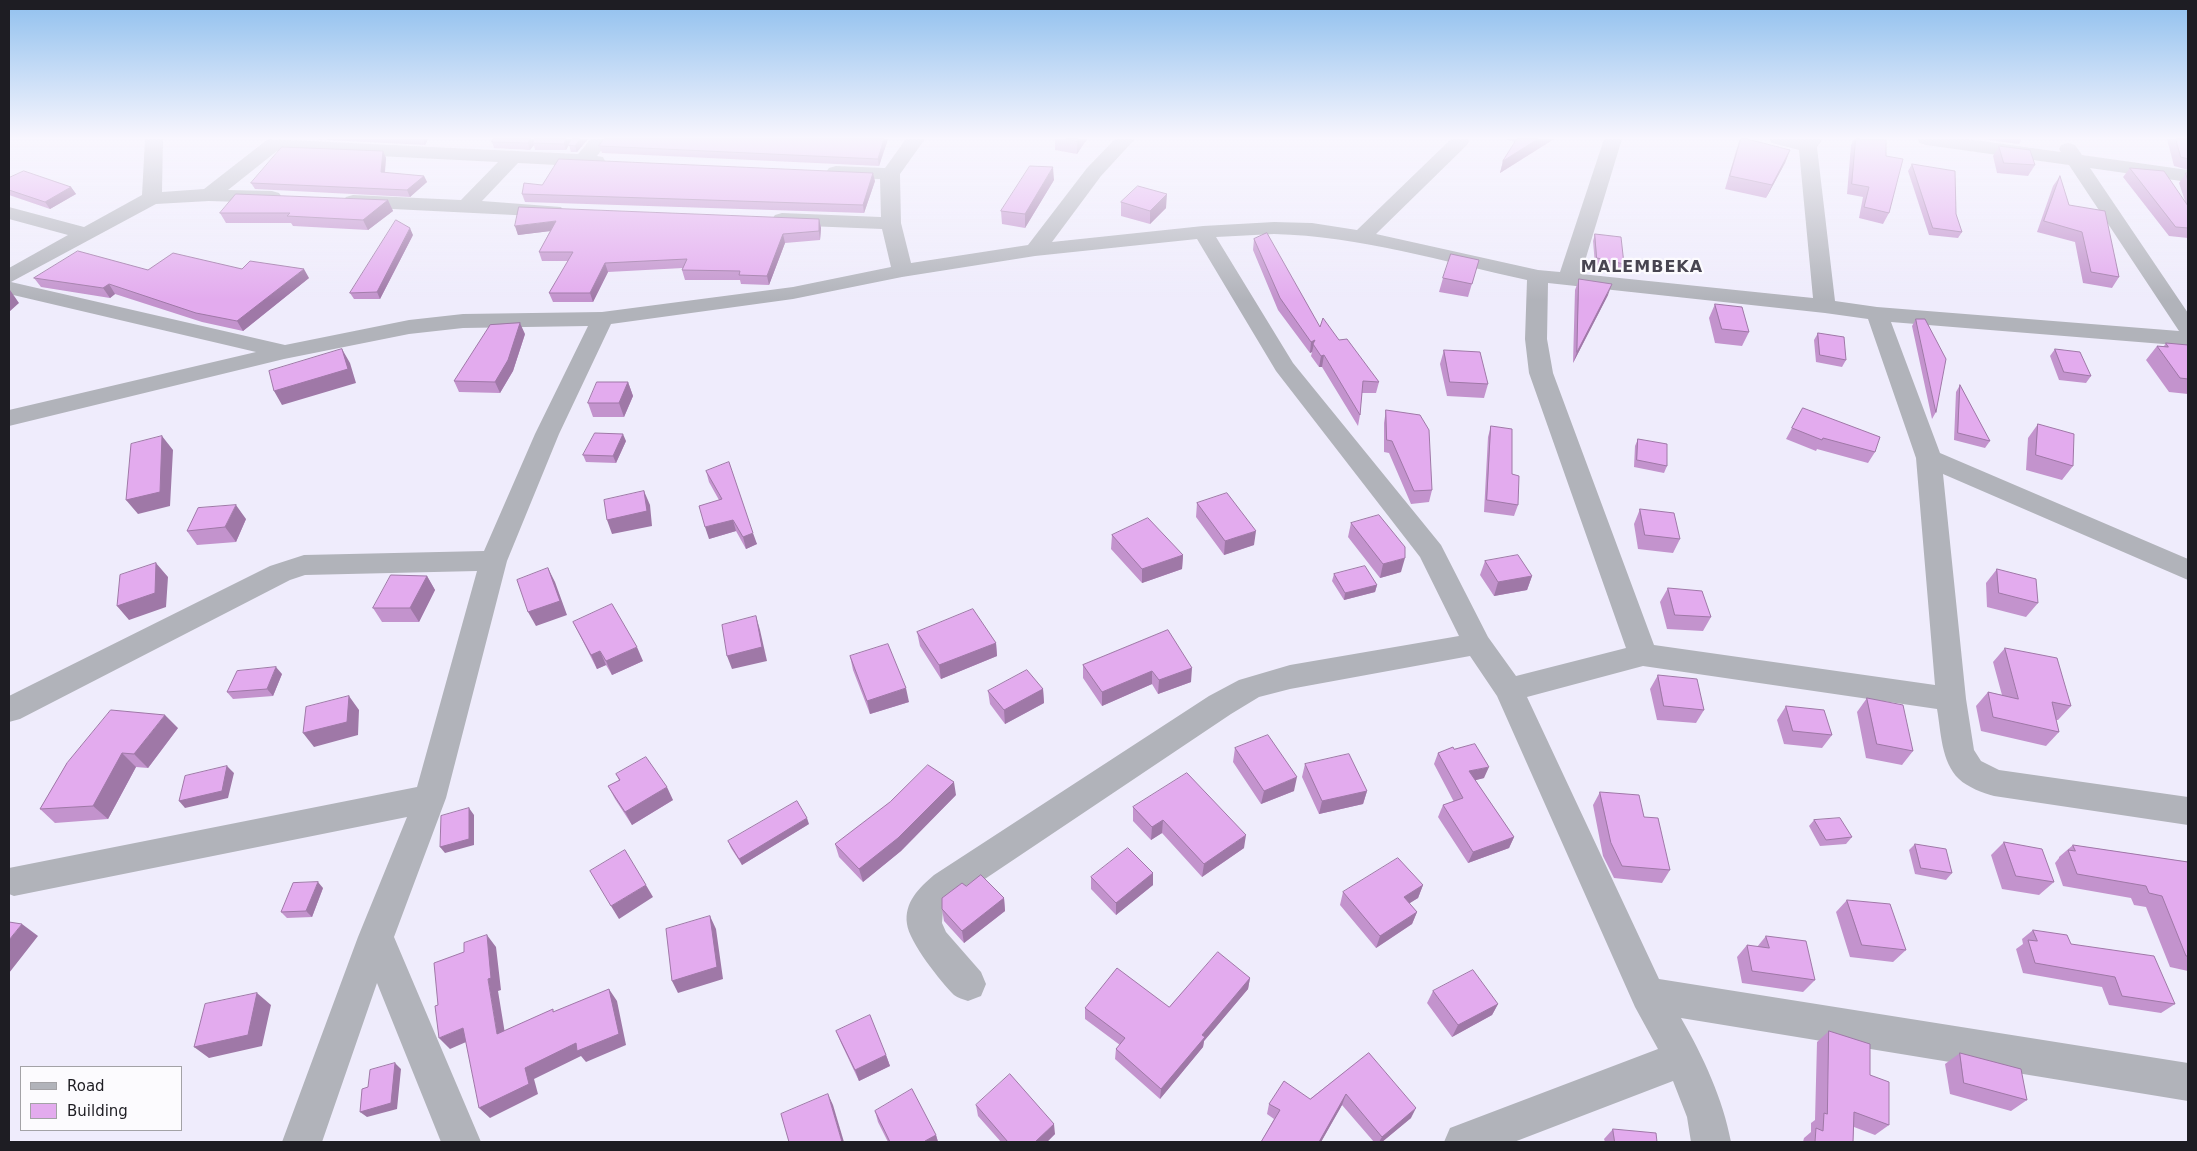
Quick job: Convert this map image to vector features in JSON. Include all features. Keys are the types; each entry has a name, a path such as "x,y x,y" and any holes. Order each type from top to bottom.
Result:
{"street":[{"path":"152,193 152,198"},
{"path":"466,207 479,193"},
{"path":"890,193 891,223 902,271"},
{"path":"1035,250 1078,193"},
{"path":"1362,236 1407,193"},
{"path":"1569,278 1596,193"},
{"path":"1815,193 1825,306"},
{"path":"2096,193 2188,330"},
{"path":"9,276 152,198 209,195 287,198"},
{"path":"337,201 570,211"},
{"path":"9,213 88,234"},
{"path":"764,218 891,223"},
{"path":"9,418 284,352 409,327 464,321 602,319 793,293 902,271 1035,250 1203,232 1274,228 1312,229 1362,236 1538,276 1825,306 1877,314 2188,339"},
{"path":"1203,232 1284,366 1431,552 1476,644 1509,690 1648,995 1683,1058 1706,1117 1711,1142"},
{"path":"1538,276 1536,339 1541,373 1643,655"},
{"path":"9,288 284,352"},
{"path":"1877,314 1929,458 1951,699 1959,752 1970,770 1994,783 2188,811"},
{"path":"302,1142 376,937 430,798 492,561 547,434 602,319"},
{"path":"1929,458 2188,570"},
{"path":"9,710 280,573 304,565 492,561"},
{"path":"968,984 934,944 924,924 927,903 946,886 1220,705 1250,688 1290,677 1476,644"},
{"path":"1509,690 1643,655 1951,699"},
{"path":"14,881 430,798"},
{"path":"376,937 461,1142"},
{"path":"1648,995 2188,1082"},
{"path":"1464,1142 1683,1058"}],"building":[{"path":"17,193 61,193 45,202"},
{"path":"522,193 867,193 863,205"},
{"path":"1013,193 1038,193 1025,214 1001,211"},
{"path":"1131,193 1167,194 1150,211 1121,202"},
{"path":"1868,193 1894,193 1889,213 1864,207"},
{"path":"1921,193 1956,193 1956,214 1962,232 1933,228"},
{"path":"2054,193 2065,193 2069,205 2105,211 2119,277 2091,272 2082,232 2044,221"},
{"path":"2149,193 2179,193 2188,206 2188,228 2176,227"},
{"path":"236,194 388,200 363,220 287,216 290,213 220,213"},
{"path":"519,207 819,219 819,231 783,234 767,276 739,275 740,271 682,270 687,259 605,263 590,293 549,293 573,252 539,252 556,221 515,226"},
{"path":"396,220 410,228 377,292 350,293"},
{"path":"1267,233 1320,327 1323,318 1339,340 1347,339 1379,382 1363,381 1360,415 1324,355 1321,356 1313,344 1315,340 1311,342 1280,298 1254,239"},
{"path":"1595,234 1621,237 1624,264 1597,258"},
{"path":"78,251 148,270 173,253 242,269 250,261 304,269 237,321 196,313 109,284 103,288 34,278"},
{"path":"1451,254 1479,260 1472,284 1443,278"},
{"path":"1579,279 1612,284 1577,352"},
{"path":"1715,304 1742,307 1749,332 1722,329"},
{"path":"1916,319 1925,319 1946,359 1936,412"},
{"path":"520,323 508,360 495,382 454,381 490,325"},
{"path":"1818,333 1844,337 1846,360 1820,355"},
{"path":"2166,343 2188,345 2188,379 2180,378 2157,346 2168,347"},
{"path":"342,349 348,369 274,391 269,371"},
{"path":"2055,349 2080,352 2091,376 2064,372"},
{"path":"1444,350 1480,352 1488,384 1450,382"},
{"path":"597,382 628,382 619,403 588,403"},
{"path":"1960,385 1990,441 1958,433"},
{"path":"1803,408 1880,437 1875,452 1823,438 1822,440 1792,428"},
{"path":"1386,410 1420,415 1429,430 1432,490 1414,491 1392,441 1387,440"},
{"path":"2038,424 2074,434 2073,466 2036,455"},
{"path":"1491,426 1512,429 1512,474 1519,476 1518,505 1487,500"},
{"path":"595,433 623,434 613,456 583,455"},
{"path":"162,436 160,492 126,500 131,444"},
{"path":"1638,439 1667,444 1667,466 1637,460"},
{"path":"729,462 753,533 743,537 733,520 705,527 699,506 722,499 706,471"},
{"path":"644,491 647,511 607,520 604,500"},
{"path":"1227,493 1256,531 1225,541 1197,503"},
{"path":"236,505 225,527 187,531 198,508"},
{"path":"1640,509 1674,513 1680,539 1645,535"},
{"path":"1379,515 1405,547 1405,558 1383,564 1351,523"},
{"path":"1148,518 1183,555 1142,569 1112,535"},
{"path":"1518,555 1532,576 1498,582 1485,561"},
{"path":"156,563 155,593 117,606 120,575"},
{"path":"1365,566 1377,585 1345,593 1334,574"},
{"path":"548,568 560,601 528,612 517,580"},
{"path":"1997,569 2036,579 2038,603 1999,593"},
{"path":"391,575 427,576 410,608 373,608"},
{"path":"1668,588 1702,591 1711,617 1675,615"},
{"path":"612,604 637,647 606,661 600,651 591,655 573,622"},
{"path":"973,609 996,643 939,665 917,632"},
{"path":"756,616 762,647 727,656 722,625"},
{"path":"1168,630 1192,668 1159,680 1152,671 1102,692 1083,665"},
{"path":"888,644 906,688 867,701 850,656"},
{"path":"2005,648 2057,658 2071,706 2052,702 2059,732 1993,717 1988,692 2018,699"},
{"path":"276,667 267,689 227,692 237,671"},
{"path":"1027,670 1043,689 1004,710 988,691"},
{"path":"1658,675 1697,679 1704,710 1664,706"},
{"path":"349,696 347,722 303,733 306,707"},
{"path":"1867,698 1903,705 1913,751 1877,744"},
{"path":"1786,706 1824,710 1832,735 1793,731"},
{"path":"111,710 165,715 134,754 122,753 93,806 40,809 67,763"},
{"path":"1268,735 1297,777 1264,791 1235,748"},
{"path":"1475,744 1489,767 1469,771 1514,837 1473,852 1443,805 1463,798 1438,753 1453,747 1454,749"},
{"path":"1349,754 1367,791 1322,801 1305,764"},
{"path":"646,757 667,787 625,812 608,786 620,780 616,774"},
{"path":"928,765 954,782 898,838 859,869 835,844 890,802"},
{"path":"227,766 222,791 179,801 185,776"},
{"path":"1187,773 1246,835 1204,864 1163,820 1152,827 1133,807"},
{"path":"1600,792 1639,795 1644,817 1658,818 1670,870 1622,866 1611,843"},
{"path":"797,801 807,818 739,859 728,841"},
{"path":"469,808 469,839 440,847 441,816"},
{"path":"1840,818 1852,837 1826,840 1814,820"},
{"path":"2004,842 2042,849 2054,882 2016,876"},
{"path":"1915,844 1946,849 1952,873 1921,868"},
{"path":"2073,845 2188,862 2188,956 2186,956 2162,896 2149,893 2146,886 2077,874 2068,850 2075,851"},
{"path":"1128,848 1153,873 1116,903 1091,877"},
{"path":"625,850 646,885 611,906 590,871"},
{"path":"1398,858 1423,885 1404,897 1417,912 1380,936 1343,892"},
{"path":"981,875 1004,898 962,931 942,909 942,898 962,883 966,886"},
{"path":"318,882 306,911 281,912 293,883"},
{"path":"1847,900 1890,904 1906,950 1862,945"},
{"path":"710,916 717,967 672,981 666,929"},
{"path":"9,922 22,924 9,940"},
{"path":"2033,930 2067,935 2071,944 2154,956 2175,1004 2122,996 2115,977 2035,963 2028,940 2037,941"},
{"path":"487,935 491,978 488,979 497,1034 553,1009 553,1012 609,989 619,1034 577,1051 576,1043 525,1068 529,1084 479,1108 463,1028 439,1038 435,1006 438,1005 434,963 464,952 464,943"},
{"path":"1766,936 1806,941 1815,980 1752,971 1747,945 1769,948"},
{"path":"1218,952 1250,978 1202,1035 1205,1037 1161,1089 1116,1049 1125,1038 1085,1008 1117,968 1169,1007"},
{"path":"1473,970 1498,1004 1458,1025 1433,991"},
{"path":"257,993 248,1035 194,1047 205,1004"},
{"path":"870,1015 886,1055 855,1070 836,1031"},
{"path":"1829,1031 1870,1044 1870,1075 1889,1082 1889,1125 1854,1112 1853,1142 1815,1142 1816,1128 1823,1131 1824,1113 1827,1114"},
{"path":"1369,1053 1416,1108 1382,1137 1346,1094 1319,1142 1261,1142 1280,1110 1269,1104 1284,1081 1310,1099"},
{"path":"1960,1053 2021,1069 2027,1100 1964,1083"},
{"path":"395,1063 391,1103 360,1112 362,1089 368,1087 370,1070"},
{"path":"1010,1074 1054,1124 1035,1142 1008,1142 976,1105"},
{"path":"912,1089 936,1135 926,1142 890,1142 875,1111"},
{"path":"828,1094 842,1142 789,1142 781,1114"},
{"path":"1613,1129 1656,1133 1657,1142 1615,1142"}],"district":[{"name":"MALEMBEKA","path":"1642,268"}]}
